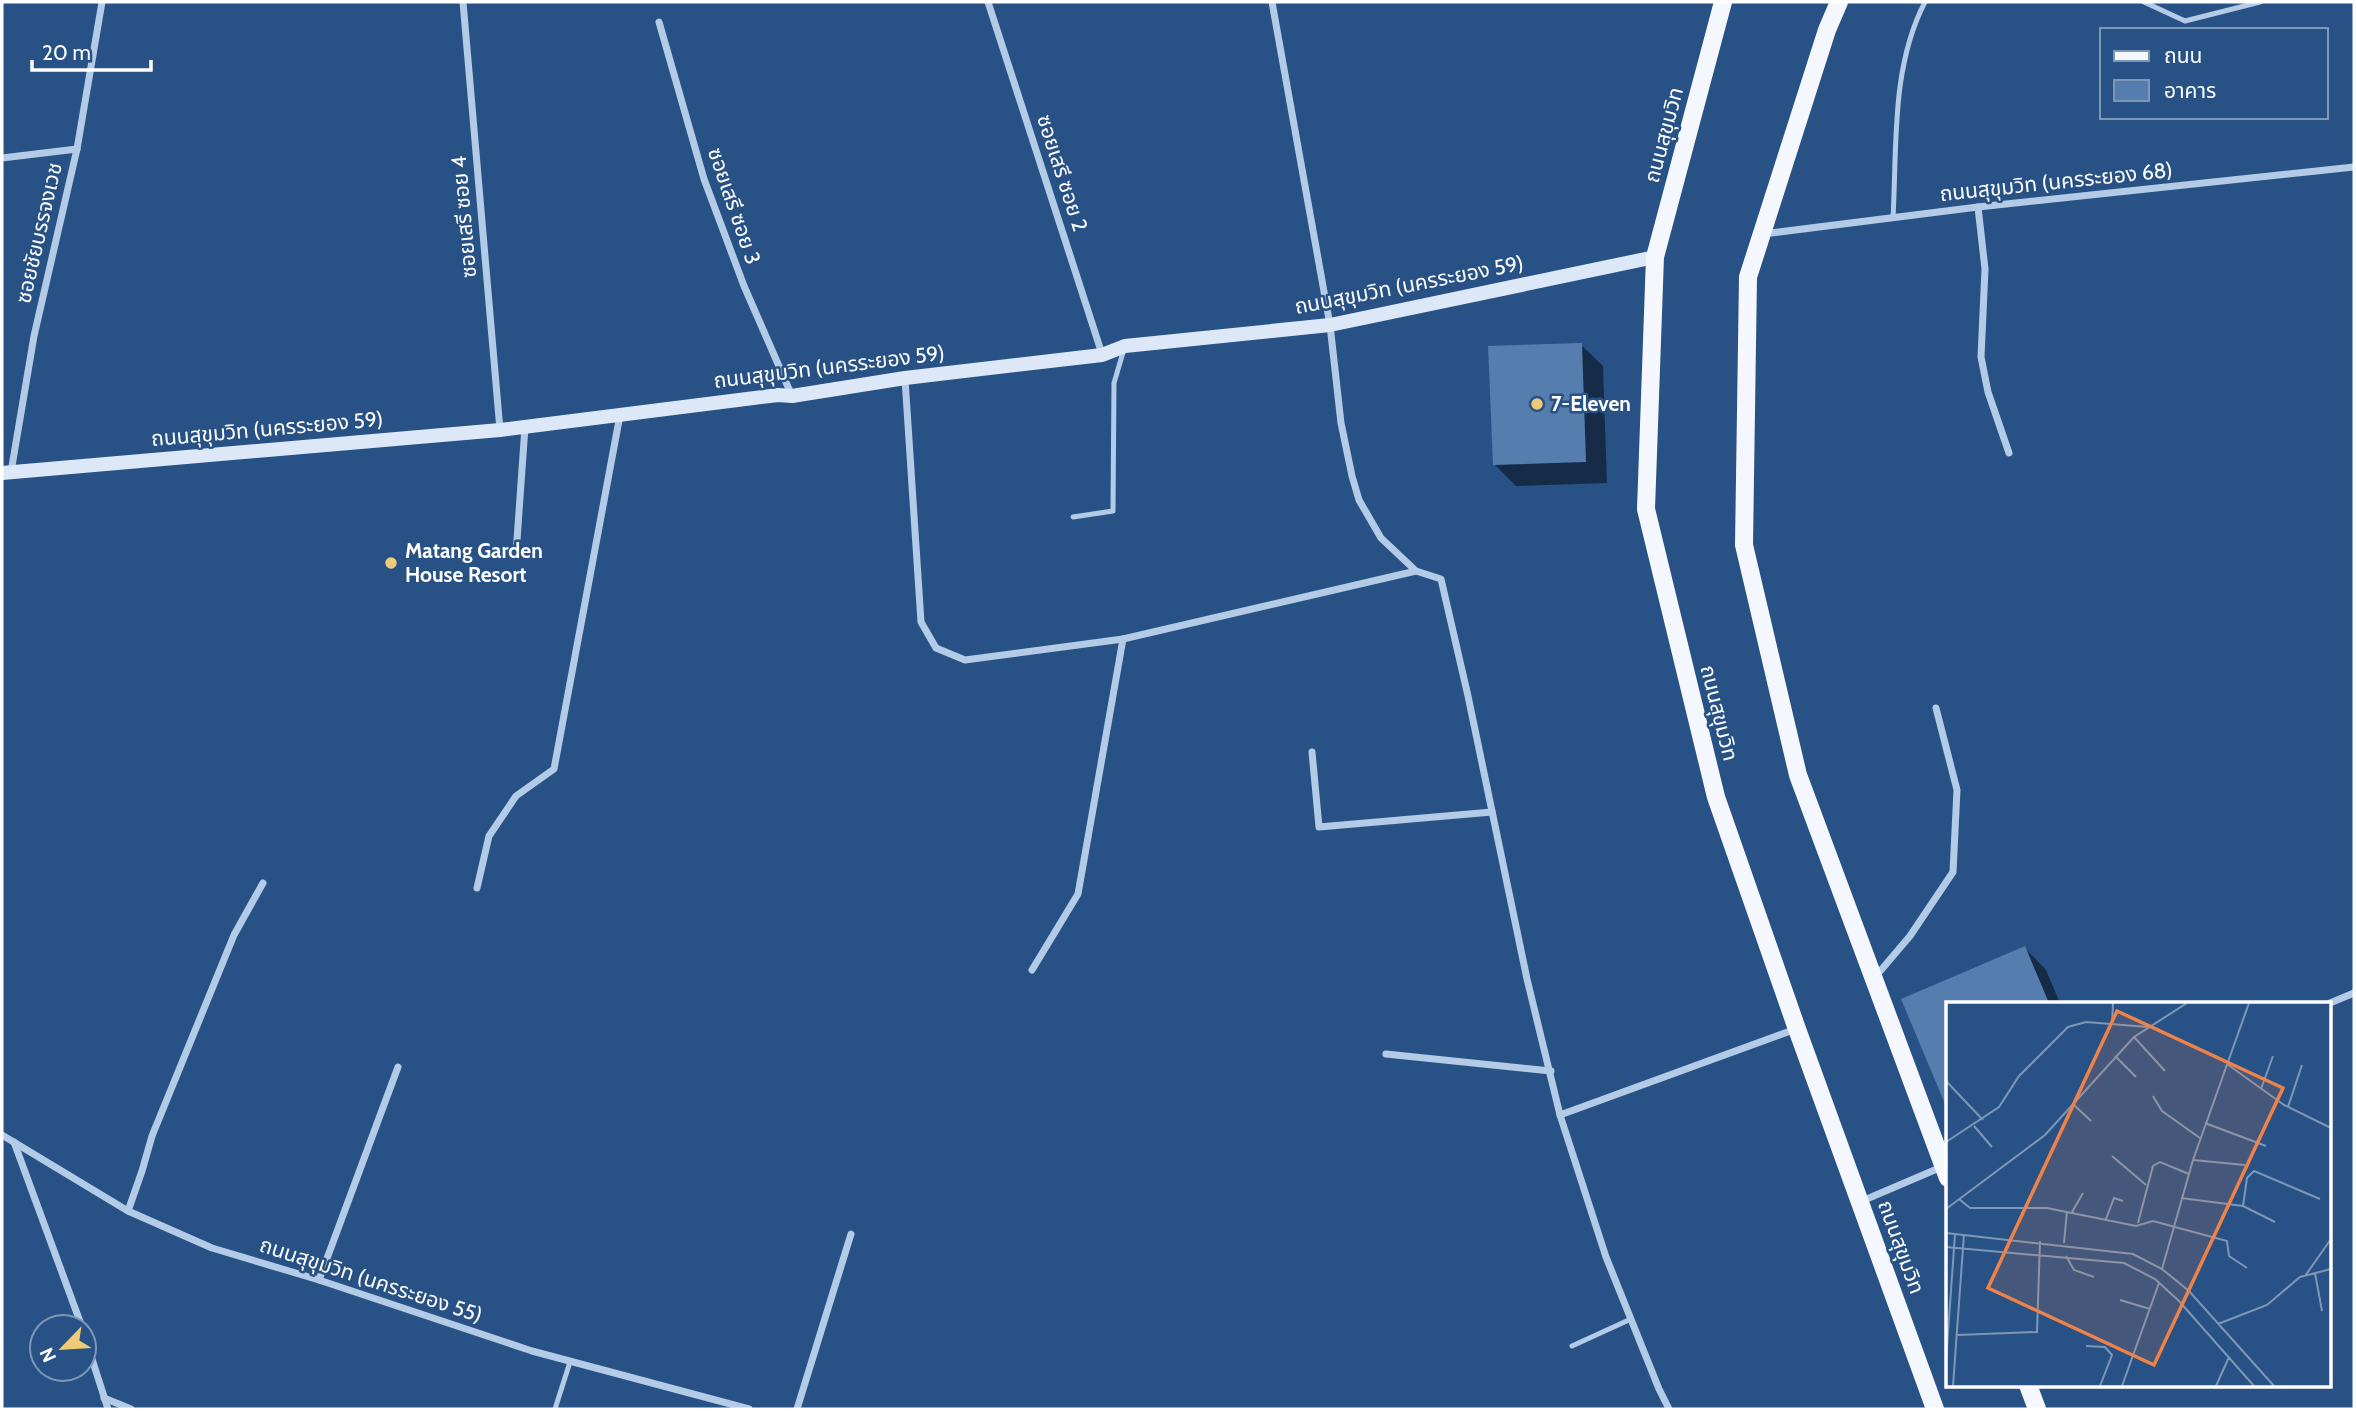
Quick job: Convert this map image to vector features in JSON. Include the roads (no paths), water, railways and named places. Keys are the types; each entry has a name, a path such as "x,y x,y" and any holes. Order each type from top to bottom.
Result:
{"main road":[{"name":"ถนนสุขุมวิท","path":"1723,2 1654,257 1646,509 1716,797 1935,1409"},
{"path":"1839,2 1827,30 1748,277 1744,545 1798,775 1946,1167"},
{"path":"2028,1386 2037,1409"}],"street":[{"name":"ซอยชัยบรรจงเวช","path":"6,472 76,149 102,2"},
{"name":"ซอยเสรี ซอย 4","path":"463,2 500,430"},
{"name":"ซอยเสรี ซอย 2","path":"988,2 1102,355"},
{"path":"1272,2 1331,325 1341,423 1352,476 1359,500 1381,538 1416,571 1441,579 1527,979 1560,1115 1606,1257 1669,1409"},
{"name":"ซอยเสรี ซอย 3","path":"659,22 704,178 744,286 792,396"},
{"path":"2,158 76,149"},
{"name":"ถนนสุขุมวิท (นครระยอง 68)","path":"1762,234 1978,207 2354,167"},
{"path":"1978,207 1985,269 1982,357 1988,392 2009,453"},
{"name":"ถนนสุขุมวิท (นครระยอง 59)","path":"6,472 500,430 778,395 792,396 905,378 1102,355 1125,346 1331,325 1654,257"},
{"path":"905,378 921,622 936,648 965,660 1124,639 1416,571"},
{"path":"477,888 489,836 516,796 554,769 620,414"},
{"path":"516,554 525,427"},
{"path":"1032,971 1078,894 1124,639"},
{"path":"1874,978 1910,936 1953,872 1957,790 1936,708"},
{"path":"1312,752 1319,827 1492,812"},
{"path":"128,1211 152,1136 234,934 263,883"},
{"path":"2332,1002 2354,993"},
{"path":"1560,1115 1797,1029"},
{"path":"1386,1054 1551,1072"},
{"path":"319,1280 398,1067"},
{"name":"ถนนสุขุมวิท (นครระยอง 55)","path":"2,1135 128,1211 212,1248 570,1362 749,1409"},
{"path":"14,1142 77,1313"},
{"path":"1861,1202 1946,1170"},
{"path":"797,1409 851,1234"},
{"path":"98,1379 107,1409"},
{"path":"104,1398 131,1409"}],"lane":[{"path":"1893,218 1900,81 1919,13 1925,2"},
{"path":"2144,2 2185,21 2260,2"},
{"path":"2231,9 2234,2"},
{"path":"1073,517 1113,510 1114,383 1125,346"},
{"path":"1572,1346 1631,1319"},
{"path":"555,1409 570,1362"}],"place":[{"name":"7-Eleven","path":"1537,404"},
{"name":"Matang Garden House Resort","path":"391,563"}]}
